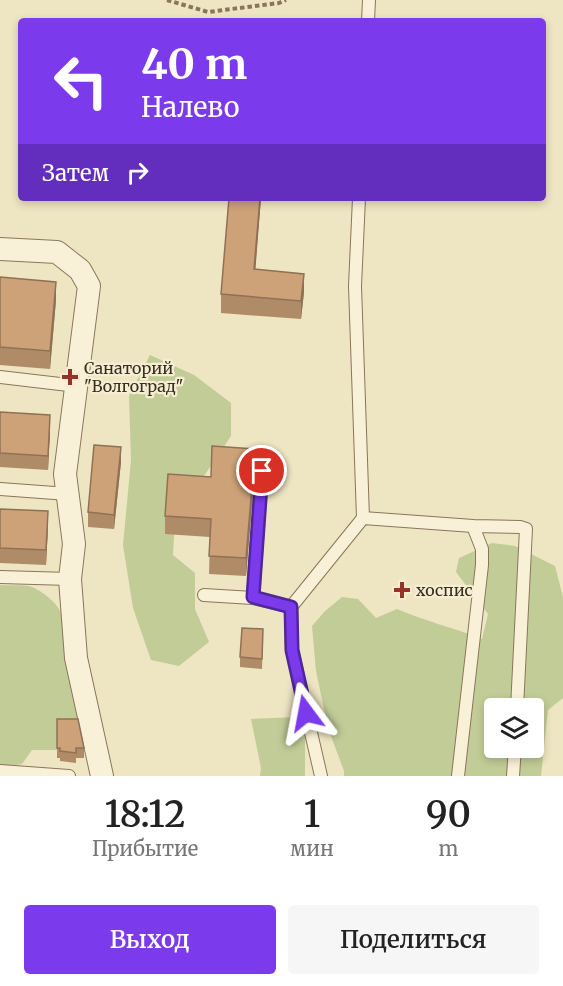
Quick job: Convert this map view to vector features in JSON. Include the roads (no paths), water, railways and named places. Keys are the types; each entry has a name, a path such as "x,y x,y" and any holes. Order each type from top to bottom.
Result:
{"street":[{"path":"0,249 57,252 80,270 90,286 65,474 74,544 70,579 76,658 102,776"}],"lane":[{"path":"368,18 369,0"},
{"path":"321,776 292,650 291,607 363,518 355,286 359,201"},
{"path":"0,377 76,386"},
{"path":"253,597 262,471"},
{"path":"0,489 68,494"},
{"path":"363,518 526,529 518,698"},
{"path":"458,776 482,565 482,549 473,526"},
{"path":"0,577 70,579"},
{"path":"204,595 253,597 291,607"},
{"path":"513,776 514,758"},
{"path":"0,771 69,776"}],"place":[{"name":"Санаторий \"Волгоград\"","path":"70,377"},
{"name":"хоспис","path":"402,590"}]}
